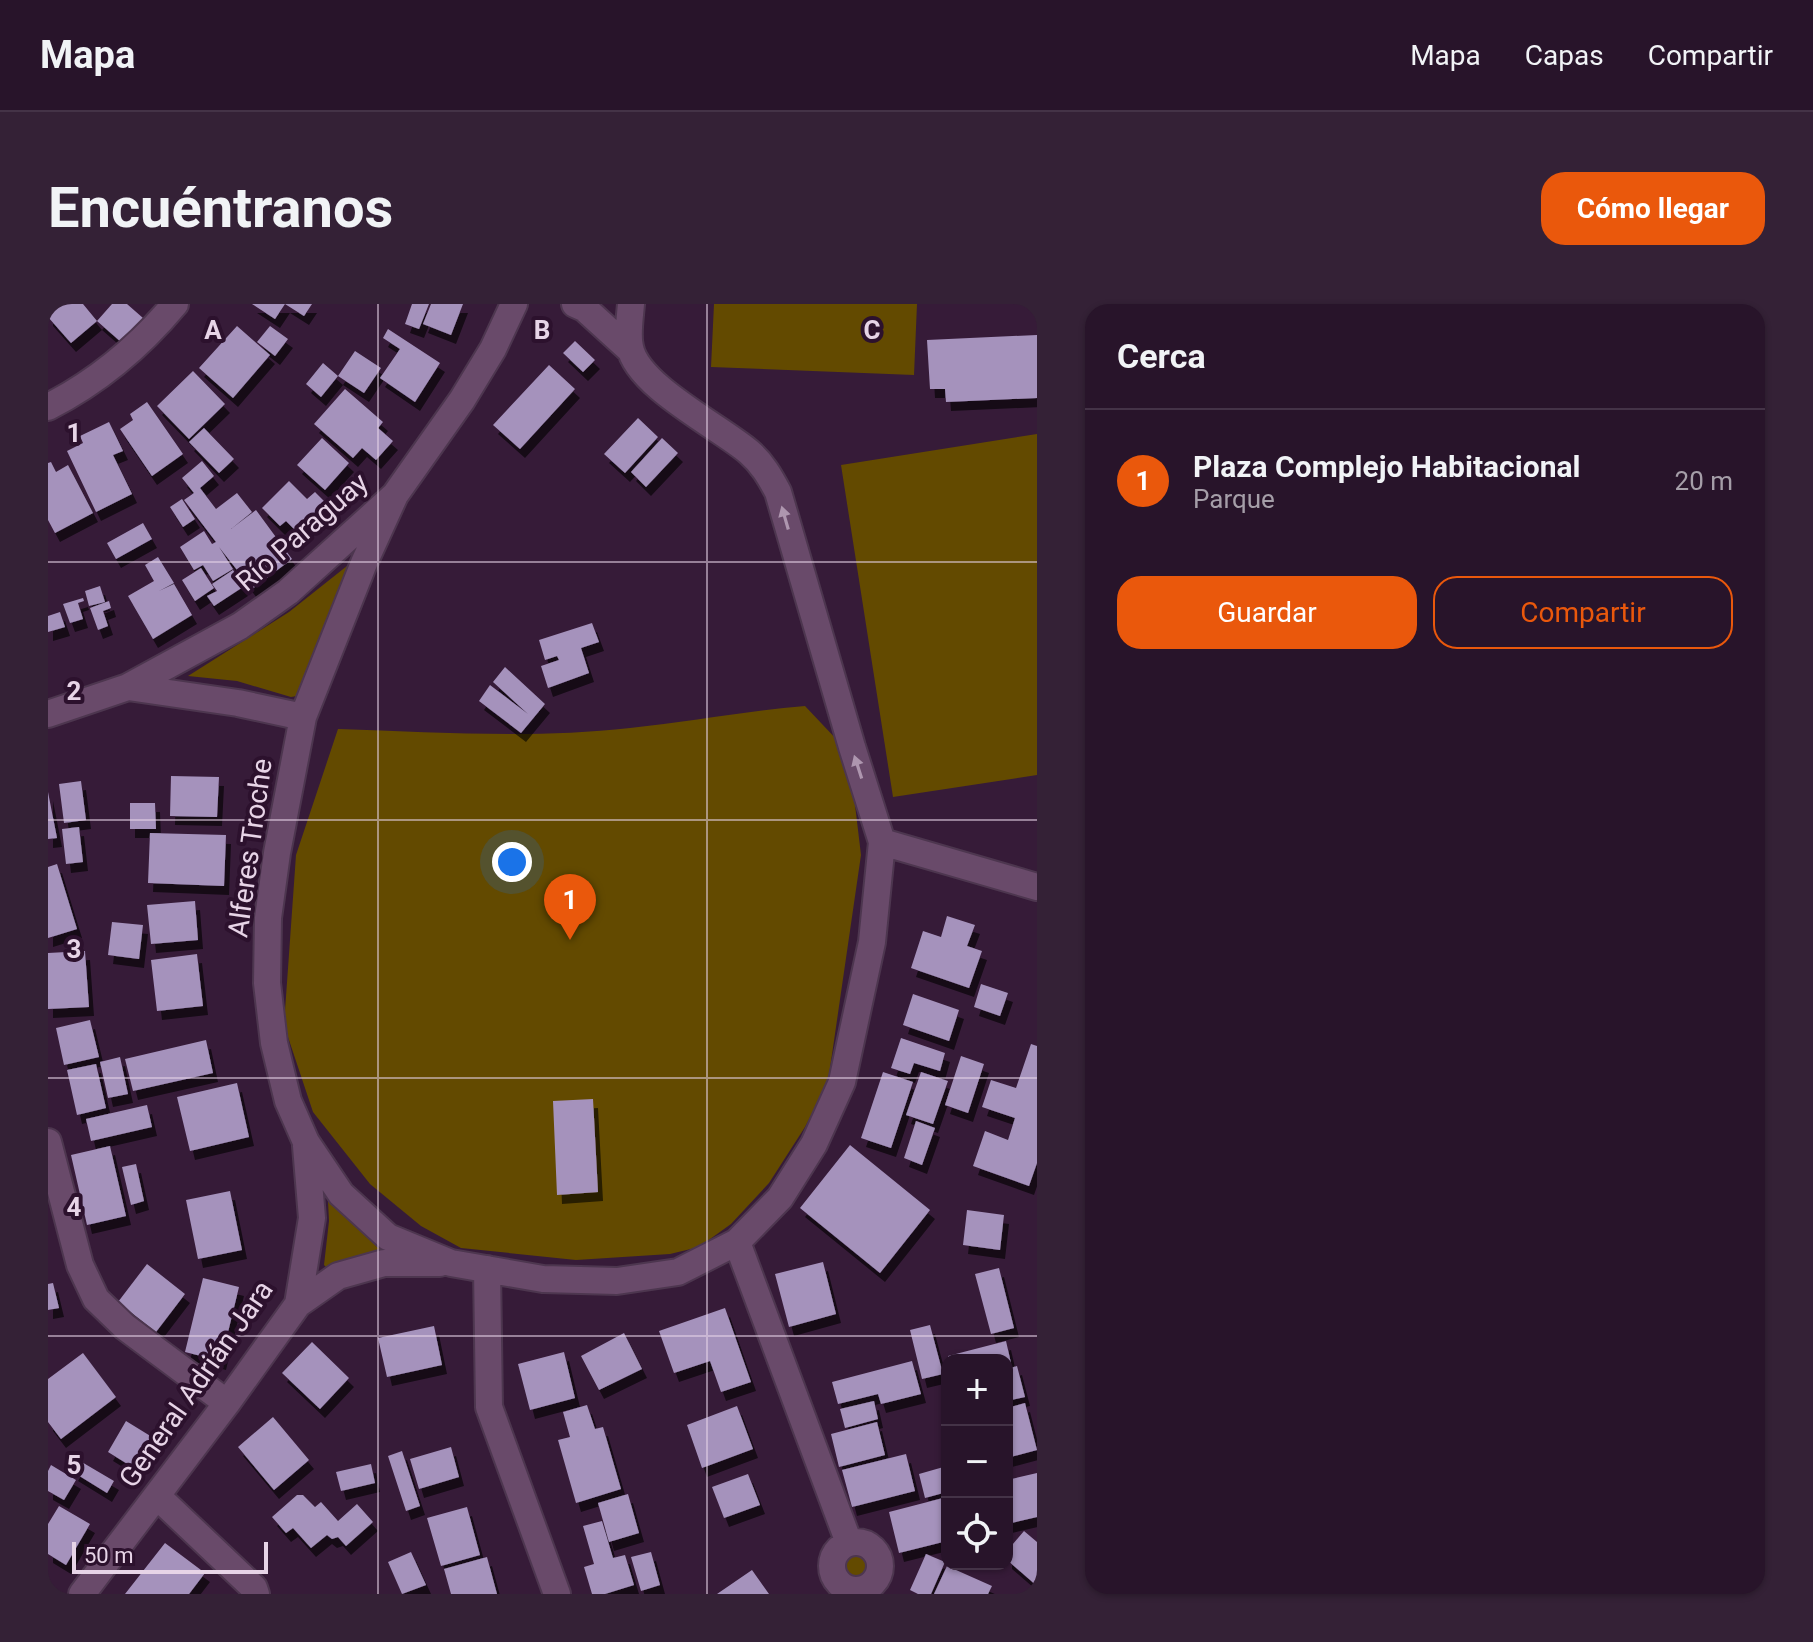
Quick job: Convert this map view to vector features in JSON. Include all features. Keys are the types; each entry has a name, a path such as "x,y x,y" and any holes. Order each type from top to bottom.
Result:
{"street":[{"path":"48,407 100,375 149,335 175,304"},
{"name":"Río Paraguay","path":"48,714 128,687 240,626 288,592 395,495 486,362 514,304"},
{"path":"575,304 584,308 629,349 661,390 750,452 768,472 778,492 882,842 1037,887"},
{"path":"629,349 631,304"},
{"name":"Alferes Troche","path":"395,495 364,563 303,717 268,918 267,983 274,1043 284,1086 306,1142 341,1194 388,1237 451,1263 543,1279 617,1281 678,1272 737,1242 780,1198 814,1144 842,1082 872,942 882,842"},
{"path":"128,687 238,703 303,717"},
{"path":"48,1142 80,1265 96,1299 125,1327 227,1403"},
{"name":"General Adrián Jara","path":"82,1594 298,1304 312,1218 306,1142"},
{"path":"737,1242 849,1543"},
{"path":"298,1304 338,1276 384,1263 451,1263"},
{"path":"487,1269 489,1407 557,1594"},
{"path":"157,1496 254,1588 256,1594"}],"shaded area":[{"path":"714,304 917,304 914,375 711,367"},
{"path":"1037,434 1037,775 893,797 841,465"},
{"path":"352,562 297,696 291,697 237,681 188,676 289,612"},
{"path":"805,706 839,742 853,788 861,855 828,1082 805,1127 769,1183 731,1224 699,1247 670,1254 576,1260 461,1248 421,1226 370,1184 313,1112 284,1025 296,855 338,729 557,733 630,728"},
{"path":"331,1200 382,1247 382,1251 328,1269 324,1265 328,1201"},
{"path":"858,1553 868,1557 872,1567 868,1577 858,1581 848,1577 844,1567 848,1557"}],"building":[{"path":"56,304 83,304 97,321 71,343 48,317 48,311"},
{"path":"112,304 127,304 143,318 121,342 97,321"},
{"path":"252,304 285,304 275,319"},
{"path":"285,304 312,304 304,316"},
{"path":"412,304 429,304 419,329 405,324"},
{"path":"431,304 463,304 451,335 423,324"},
{"path":"237,326 270,355 233,398 199,368"},
{"path":"270,326 288,339 275,356 257,342"},
{"path":"388,329 440,363 415,402 380,378 400,349 383,338"},
{"path":"1037,335 1037,398 946,402 945,389 930,389 927,340"},
{"path":"575,341 595,360 583,372 563,353"},
{"path":"355,351 381,368 364,393 338,376"},
{"path":"323,363 338,376 321,397 306,384"},
{"path":"549,365 575,389 520,449 493,425"},
{"path":"193,371 225,404 189,439 157,406"},
{"path":"345,389 383,422 378,428 393,441 376,460 362,448 353,458 314,424"},
{"path":"147,402 183,454 152,476 120,429 133,420 130,414"},
{"path":"638,418 658,437 625,473 604,454"},
{"path":"109,422 123,451 113,455 132,494 96,512 67,451 83,443 80,436"},
{"path":"204,428 234,459 219,473 189,442"},
{"path":"322,438 349,463 325,490 297,465"},
{"path":"662,438 678,453 646,487 631,472"},
{"path":"202,461 214,476 200,488 216,509 237,493 252,512 231,529 256,510 292,559 252,589 219,547 233,569 213,581 203,565 194,570 180,547 204,531 212,544 216,542 184,500 194,493 182,478"},
{"path":"51,462 56,472 68,465 93,513 55,533 48,520 48,463"},
{"path":"289,481 307,499 315,492 329,506 300,535 286,521 280,526 262,508"},
{"path":"182,499 195,519 183,527 170,507"},
{"path":"143,523 152,539 116,559 107,543"},
{"path":"158,557 174,583 159,591 174,584 192,615 153,639 128,596 154,581 145,565"},
{"path":"201,568 214,588 195,601 182,580"},
{"path":"233,570 243,587 214,606 207,596 217,591 212,584"},
{"path":"100,586 105,602 89,606 85,591"},
{"path":"83,598 84,601 78,603 83,619 70,623 63,604"},
{"path":"109,601 111,608 103,611 108,626 98,630 90,608"},
{"path":"60,612 65,627 48,632 48,616"},
{"path":"592,623 599,642 581,648 589,673 548,688 541,666 559,660 557,656 545,660 539,640"},
{"path":"505,667 545,704 521,733 479,701 490,685 528,714 493,682"},
{"path":"171,776 219,777 217,817 170,816"},
{"path":"81,781 86,820 64,823 59,784"},
{"path":"48,792 57,838 48,839"},
{"path":"130,803 155,803 156,829 130,829"},
{"path":"79,827 83,862 66,864 62,829"},
{"path":"150,833 226,835 224,886 148,883"},
{"path":"57,864 77,929 48,938 48,867"},
{"path":"195,901 198,940 151,944 147,905"},
{"path":"947,916 975,925 967,946 982,951 969,988 911,968 923,931 941,937"},
{"path":"112,922 143,925 139,959 108,955"},
{"path":"85,951 89,1007 48,1009 48,953"},
{"path":"197,954 203,1006 157,1011 151,960"},
{"path":"981,984 1008,993 1000,1016 974,1007"},
{"path":"913,994 959,1010 949,1041 903,1025"},
{"path":"90,1020 99,1057 64,1065 56,1028"},
{"path":"901,1038 945,1053 940,1071 914,1063 910,1074 891,1068"},
{"path":"206,1040 213,1073 133,1091 125,1059"},
{"path":"1031,1044 1037,1046 1037,1163 1029,1186 973,1166 985,1131 1008,1140 1015,1118 982,1107 991,1080 1016,1088"},
{"path":"961,1056 984,1064 968,1113 945,1105"},
{"path":"120,1057 128,1094 108,1098 100,1062"},
{"path":"96,1064 106,1108 77,1115 67,1070"},
{"path":"883,1072 913,1082 891,1148 861,1138"},
{"path":"921,1072 948,1081 933,1124 906,1115"},
{"path":"237,1083 249,1137 190,1151 177,1097"},
{"path":"593,1099 598,1192 557,1195 553,1101"},
{"path":"147,1105 152,1127 91,1141 86,1119"},
{"path":"916,1121 935,1128 922,1165 904,1158"},
{"path":"850,1145 930,1210 880,1273 800,1208"},
{"path":"110,1146 126,1216 87,1225 71,1155"},
{"path":"136,1164 144,1201 131,1205 122,1167"},
{"path":"230,1191 242,1250 198,1259 186,1200"},
{"path":"967,1210 1004,1215 1000,1250 963,1245"},
{"path":"823,1262 836,1314 789,1327 775,1274"},
{"path":"147,1264 185,1294 156,1332 118,1302"},
{"path":"999,1268 1014,1328 991,1334 975,1274"},
{"path":"203,1278 239,1287 221,1361 185,1352"},
{"path":"53,1283 59,1308 48,1310 48,1284"},
{"path":"725,1308 751,1382 721,1392 710,1361 674,1373 659,1331"},
{"path":"930,1325 941,1374 922,1379 910,1330"},
{"path":"434,1326 442,1365 387,1377 378,1338"},
{"path":"624,1333 642,1369 599,1390 581,1356"},
{"path":"1006,1341 1009,1354 956,1354"},
{"path":"312,1342 349,1378 320,1409 282,1373"},
{"path":"564,1352 575,1398 530,1410 518,1364"},
{"path":"83,1353 116,1397 61,1439 48,1422 48,1379"},
{"path":"912,1361 921,1394 881,1404 878,1394 838,1404 832,1382"},
{"path":"1017,1366 1025,1397 1013,1400 1013,1367"},
{"path":"874,1401 878,1419 845,1428 840,1409"},
{"path":"1025,1403 1037,1450 1013,1456 1013,1426 1013,1406"},
{"path":"587,1405 595,1429 603,1427 621,1489 576,1503 558,1440 570,1437 563,1412"},
{"path":"737,1406 753,1449 702,1468 687,1425"},
{"path":"273,1417 309,1460 274,1490 238,1447"},
{"path":"126,1421 152,1437 134,1468 108,1452"},
{"path":"877,1422 885,1455 839,1467 831,1434"},
{"path":"451,1447 459,1477 419,1489 410,1459"},
{"path":"402,1451 420,1506 406,1511 388,1456"},
{"path":"906,1454 915,1491 852,1507 842,1470"},
{"path":"80,1461 114,1481 107,1493 73,1472"},
{"path":"371,1464 375,1483 341,1491 336,1472"},
{"path":"51,1465 76,1480 64,1500 48,1491"},
{"path":"941,1468 941,1494 925,1498 919,1474"},
{"path":"1037,1473 1037,1517 1013,1523 1013,1479"},
{"path":"748,1474 760,1505 724,1518 712,1487"},
{"path":"628,1494 639,1533 609,1542 598,1503"},
{"path":"297,1495 303,1495 315,1507 321,1502 338,1521 357,1504 373,1522 346,1546 338,1537 332,1539 327,1535 311,1548 293,1528 286,1533 272,1517"},
{"path":"941,1499 941,1542 899,1553 889,1512"},
{"path":"59,1506 90,1524 66,1565 48,1554 48,1524"},
{"path":"467,1507 480,1555 441,1566 427,1518"},
{"path":"602,1521 613,1558 625,1555 634,1585 605,1594 592,1594 584,1567 594,1564 583,1526"},
{"path":"1024,1531 1037,1542 1037,1586 1013,1565 1013,1544"},
{"path":"165,1543 205,1573 189,1594 125,1594"},
{"path":"411,1552 426,1585 402,1594 388,1562"},
{"path":"651,1552 660,1585 641,1591 631,1557"},
{"path":"926,1554 941,1560 942,1570 931,1594 918,1594 910,1590"},
{"path":"487,1557 497,1594 451,1594 444,1569"},
{"path":"752,1570 769,1594 717,1594"},
{"path":"945,1570 956,1570 992,1586 988,1594 934,1594"}],"place":[{"name":"Plaza Complejo Habitacional","path":"570,940"}]}
